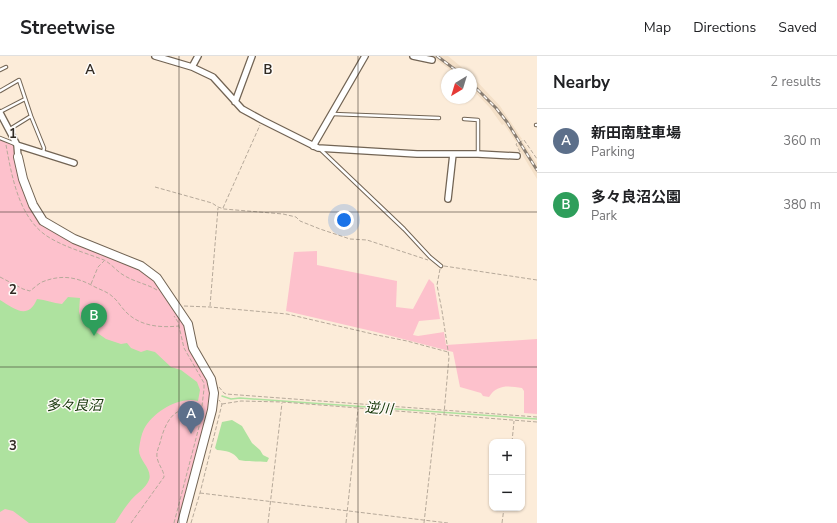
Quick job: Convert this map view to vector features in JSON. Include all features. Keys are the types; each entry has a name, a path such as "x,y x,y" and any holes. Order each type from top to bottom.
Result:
{"street":[{"path":"155,56 192,67 213,77 242,109 315,147 417,154 478,154 517,156"},
{"path":"192,67 198,56"},
{"path":"235,102 252,56"},
{"path":"315,147 332,113 365,56"},
{"path":"413,56 432,60"},
{"path":"0,113 17,145 23,179 33,205 43,221 74,239 141,266 157,278 188,324 193,348 211,379 214,393 212,410 182,523"},
{"path":"17,145 74,163"},
{"path":"448,199 453,154"}],"lane":[{"path":"0,70 6,66"},
{"path":"0,91 19,80 44,148 43,154"},
{"path":"0,113 25,99"},
{"path":"332,113 439,118"},
{"path":"9,129 31,116"},
{"path":"464,119 478,120 478,154"},
{"path":"0,138 17,145"},
{"path":"315,147 404,229 435,262 441,266"}],"path":[{"path":"223,209 262,120"},
{"path":"517,156 520,153 516,144 524,140 537,159"},
{"path":"6,144 16,189 24,208 36,227 48,237 104,260 125,277 151,286 160,292"},
{"path":"155,187 212,203 223,209 283,214 296,217 300,221 342,236 367,240 435,262"},
{"path":"210,307 218,207"},
{"path":"91,285 98,267 104,260"},
{"path":"444,415 448,352 437,285 441,266 537,280"},
{"path":"0,277 23,289 30,290 41,283 67,276 110,294 126,312 141,322 166,328 179,326"},
{"path":"177,307 210,307 287,314 407,341 448,352"},
{"path":"174,316 179,326 184,348 204,383 200,423 174,523"},
{"path":"219,386 226,394 537,416"},
{"path":"191,523 222,404 218,397"},
{"path":"222,404 241,401 282,402 537,422"},
{"path":"268,523 282,402"},
{"path":"131,523 164,478 163,471 158,462 157,454 166,423 174,414 184,409 194,408 201,410"},
{"path":"346,523 358,409"},
{"path":"424,523 436,415"},
{"path":"512,439 514,420"},
{"path":"200,493 448,523"},
{"path":"502,523 504,511"}],"shaded area":[{"path":"431,56 448,56 463,68 448,68"},
{"path":"477,81 500,106 522,139 516,142 504,124 502,125 490,108 477,94"},
{"path":"0,140 15,146 34,214 149,275 183,321 210,383 212,391 209,409 179,523 0,523"},
{"path":"522,141 537,163 537,179 517,146"},
{"path":"317,251 317,265 397,281 396,307 413,309 429,279 434,284 440,319 419,321 413,335 418,336 444,332 446,345 537,339 537,414 524,413 524,391 522,388 500,388 489,397 460,387 453,352 286,311 294,252"}],"water":[{"name":"多々良沼","path":"68,297 80,298 79,312 82,322 106,339 121,344 127,343 131,348 141,352 147,350 155,352 171,367 181,370 197,382 200,390 198,401 183,401 167,407 160,411 144,429 140,441 139,453 149,472 149,480 144,488 133,497 115,523 29,523 13,511 5,509 0,512 0,300 15,309 25,311 29,310 33,306 37,299 62,304"},
{"path":"232,420 242,426 252,443 263,455 269,458 267,462 239,460 232,453 217,450 215,448 222,422"}],"waterway":[{"name":"逆川","path":"222,396 231,399 240,398 537,419"}],"railway":[{"path":"437,56 453,68"},
{"path":"477,89 496,108 507,122 537,170"}],"place":[{"name":"多々良沼公園","path":"94,336"},
{"name":"新田南駐車場","path":"191,434"}]}
